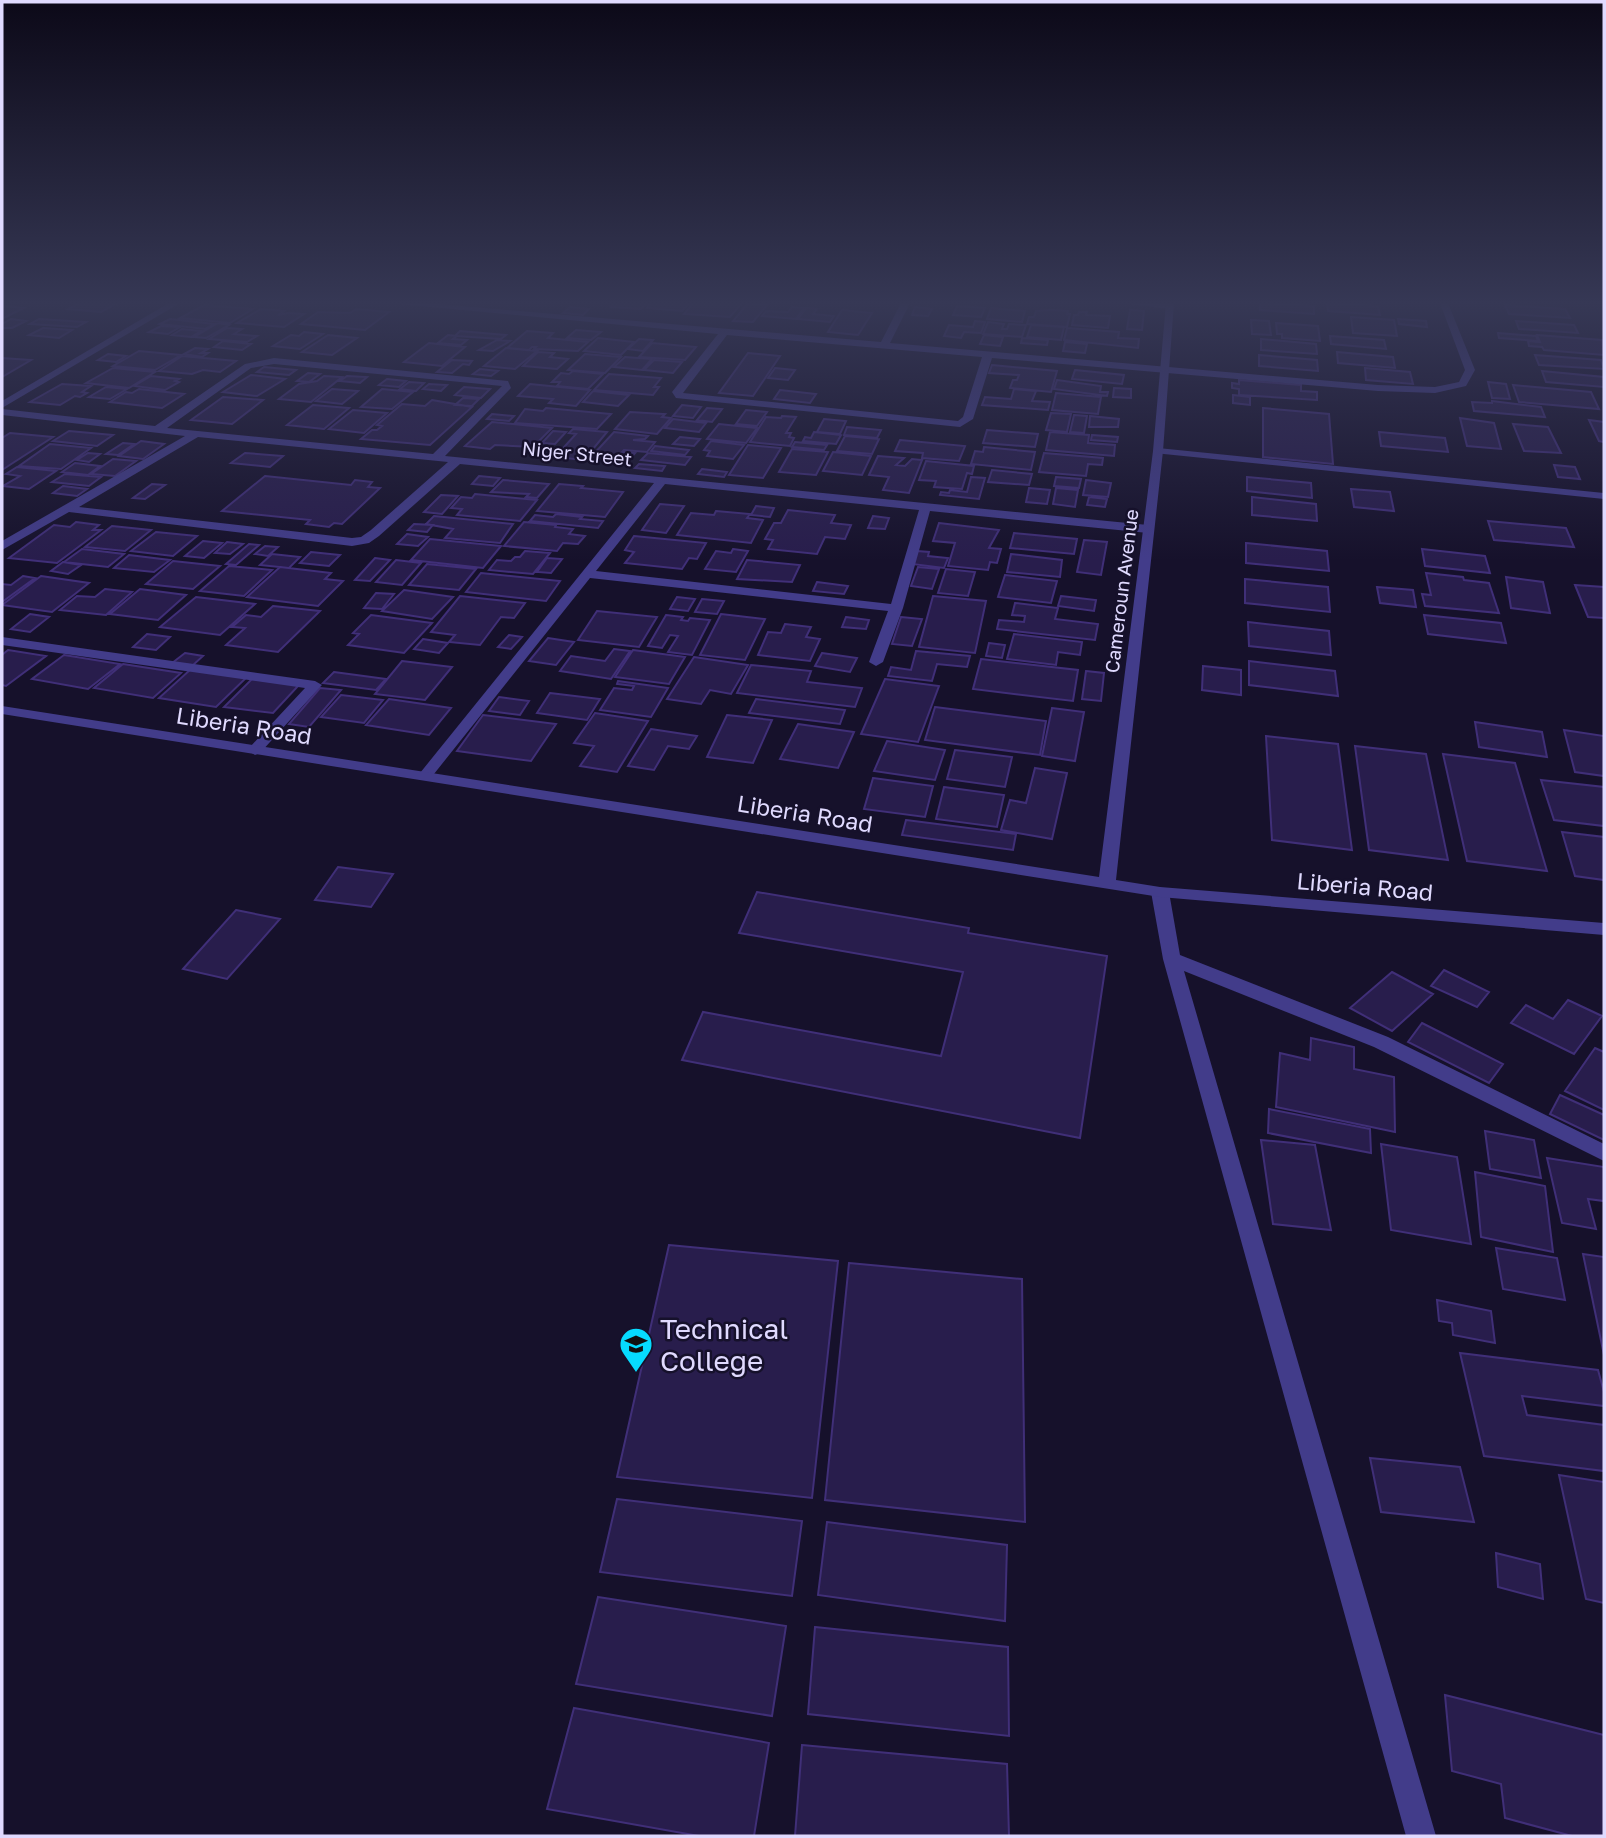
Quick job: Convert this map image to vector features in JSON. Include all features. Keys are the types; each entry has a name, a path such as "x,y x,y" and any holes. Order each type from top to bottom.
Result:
{"street":[{"path":"4,402 27,389"},
{"path":"157,430 216,389"},
{"path":"437,457 505,389"},
{"path":"680,389 677,392 680,396 960,424 968,419 977,389"},
{"name":"Cameroun Avenue","path":"1107,884 1164,389"},
{"path":"1400,389 1442,389"},
{"name":"Niger Street","path":"2,412 196,434 1148,529"},
{"path":"2,546 196,434"},
{"path":"1158,451 1604,496"},
{"path":"69,509 352,542 365,540 375,533 459,459"},
{"path":"425,776 663,480"},
{"path":"876,662 896,608 926,506"},
{"path":"587,574 896,608"},
{"path":"2,641 315,685 256,751"},
{"name":"Liberia Road","path":"2,710 1160,892 1604,929"},
{"path":"1160,892 1172,959 1421,1836"},
{"path":"1172,959 1381,1042 1604,1153"}],"building":[{"path":"54,389 87,389 82,392 87,393 80,397 75,396 60,405 30,402"},
{"path":"103,389 127,389 110,399 89,397"},
{"path":"139,389 184,394 162,408 110,402 126,392 132,393"},
{"path":"228,389 269,389 257,396 223,392"},
{"path":"293,389 327,389 311,402 279,399"},
{"path":"332,389 358,391 342,404 316,401"},
{"path":"382,389 413,392 392,409 361,407"},
{"path":"462,389 490,389 481,398 455,395"},
{"path":"525,389 590,390 576,406 549,403 553,399 518,396"},
{"path":"595,389 658,389 653,395"},
{"path":"722,389 758,389 753,396 719,393"},
{"path":"1014,389 1036,391 1032,401 1050,402 1048,410 982,405 985,397 1011,399"},
{"path":"1018,389 1052,389 1051,392"},
{"path":"1054,389 1101,389 1100,392 1108,392 1107,396"},
{"path":"1114,389 1131,389 1131,398 1113,397"},
{"path":"1239,389 1301,389 1301,391 1317,392 1317,400 1239,395"},
{"path":"1490,389 1507,389 1510,399 1492,398"},
{"path":"1514,389 1555,389 1591,392 1599,409 1519,402"},
{"path":"780,390 816,394 810,403 774,399"},
{"path":"593,391 629,395 618,406 583,402"},
{"path":"1056,393 1101,397 1098,414 1052,410"},
{"path":"1233,395 1250,397 1250,405 1233,403"},
{"path":"223,397 263,400 232,424 191,420"},
{"path":"463,398 479,399 472,406 455,405"},
{"path":"432,400 472,407 430,445 361,439 382,426 377,425 402,404 425,406"},
{"path":"1492,401 1541,407 1545,417 1474,411 1472,402"},
{"path":"313,405 349,408 324,429 287,425"},
{"path":"682,405 701,407 693,418 673,416"},
{"path":"546,408 611,414 597,429 515,423 525,409 543,411"},
{"path":"707,408 722,409 712,422 697,420"},
{"path":"1263,408 1329,414 1333,464 1263,457"},
{"path":"353,410 387,413 364,433 329,429"},
{"path":"746,410 767,412 757,426 736,424"},
{"path":"630,412 665,414 662,417 671,418 657,434 615,429"},
{"path":"1051,413 1071,414 1067,432 1046,430"},
{"path":"492,414 514,416 509,421 487,419"},
{"path":"1074,415 1087,416 1084,433 1070,432"},
{"path":"1090,416 1119,419 1118,427 1089,427"},
{"path":"766,417 796,417 786,433 791,433 789,437 794,438 790,446 750,442"},
{"path":"1460,418 1494,423 1501,449 1467,446"},
{"path":"673,419 706,423 699,432 665,428"},
{"path":"824,419 846,421 840,434 817,432"},
{"path":"1589,420 1604,422 1604,442 1599,441"},
{"path":"492,422 552,428 533,447 495,445 490,449 465,446"},
{"path":"719,424 757,428 746,443 707,439"},
{"path":"1513,424 1548,427 1561,453 1524,451"},
{"path":"847,427 881,430 877,438 844,435"},
{"path":"573,429 607,432 584,460 555,457 576,434 569,433"},
{"path":"987,430 1038,434 1035,447 983,443"},
{"path":"69,431 113,435 97,446 53,441"},
{"path":"553,431 566,432 555,444 542,443"},
{"path":"614,432 648,436 645,439 633,440 655,442 647,452 624,450 622,452 635,453 628,461 591,457"},
{"path":"814,432 841,435 836,444 803,441 805,437 811,438"},
{"path":"1050,432 1089,435 1088,443 1115,445 1114,456 1046,450"},
{"path":"1379,432 1445,438 1448,452 1381,446"},
{"path":"10,433 53,437 2,470 2,438"},
{"path":"1092,435 1118,437 1117,442 1091,440"},
{"path":"845,436 879,439 872,454 837,451"},
{"path":"680,437 700,439 694,446 673,444"},
{"path":"900,440 965,446 959,461 922,458 923,453 895,451"},
{"path":"141,441 164,444 143,459 119,456"},
{"path":"711,441 744,445 733,459 707,456 710,451 704,450"},
{"path":"795,442 827,445 824,450 792,447"},
{"path":"123,443 134,444 118,455 106,454"},
{"path":"50,444 91,448 61,469 19,466"},
{"path":"748,445 781,448 763,478 729,475"},
{"path":"655,446 689,450 685,455 651,451"},
{"path":"984,447 1035,452 1031,470 971,464 975,451 983,452"},
{"path":"792,449 828,452 816,475 779,472"},
{"path":"833,452 871,456 862,475 823,471"},
{"path":"88,453 100,454 89,462 77,460"},
{"path":"245,453 283,456 270,467 231,463"},
{"path":"648,453 691,457 685,465 641,460"},
{"path":"1044,453 1103,458 1102,465 1088,464 1086,476 1039,472"},
{"path":"878,456 904,458 896,465 905,466 912,459 922,460 909,493 883,490 889,477 869,475"},
{"path":"113,459 136,461 115,476 91,474"},
{"path":"926,461 974,466 972,474 967,473 962,489 934,487 936,481 919,480"},
{"path":"75,463 100,466 88,475 62,472"},
{"path":"639,464 665,466 662,471 635,468"},
{"path":"1554,465 1575,467 1580,479 1558,477"},
{"path":"17,467 56,471 29,489 3,486 20,476 6,474"},
{"path":"702,469 727,472 724,477 698,474"},
{"path":"992,470 1032,474 1029,485 988,482"},
{"path":"65,474 101,477 89,486 52,482"},
{"path":"265,476 351,485 355,480 372,482 368,487 380,488 342,524 334,523 329,527 306,524 310,520 222,511"},
{"path":"479,476 500,478 493,486 472,484"},
{"path":"971,477 985,478 979,499 940,495 941,492 949,493 950,490 967,492"},
{"path":"1056,477 1081,479 1079,488 1054,486"},
{"path":"1247,477 1311,483 1312,498 1247,491"},
{"path":"503,480 549,484 537,498 526,497 529,494 491,492"},
{"path":"1086,480 1111,483 1108,497 1083,495"},
{"path":"152,484 165,485 145,499 133,498"},
{"path":"559,484 623,492 605,517 537,511"},
{"path":"63,486 87,489 77,496 53,493"},
{"path":"1029,488 1050,490 1047,504 1026,502"},
{"path":"1056,488 1078,490 1075,507 1053,504"},
{"path":"1351,489 1390,492 1394,511 1354,507"},
{"path":"475,494 537,500 520,521 457,515 462,509 451,508 461,497 472,498"},
{"path":"441,495 458,496 442,514 424,512"},
{"path":"1089,497 1107,499 1105,507 1087,505"},
{"path":"1252,497 1316,504 1317,521 1252,515"},
{"path":"660,504 684,506 666,533 642,530"},
{"path":"756,506 774,508 770,517 751,515"},
{"path":"788,510 835,515 831,523 851,525 845,539 825,537 817,554 768,549 773,540 765,539 774,523 781,523"},
{"path":"716,511 750,514 747,518 763,520 751,543 677,535 691,513 714,515"},
{"path":"556,514 603,521 598,528 530,521 535,515 553,517"},
{"path":"434,516 513,524 500,543 445,538 453,529 426,524"},
{"path":"873,516 889,518 885,529 868,528"},
{"path":"1488,521 1566,528 1574,547 1494,540"},
{"path":"76,522 99,525 93,530 101,530 57,563 9,558 54,525 70,527"},
{"path":"524,522 556,525 555,527 573,529 569,534 585,536 578,544 563,543 557,551 504,546"},
{"path":"939,523 999,530 989,548 1001,549 997,563 990,562 988,570 948,566 955,543 933,541"},
{"path":"414,524 433,525 427,532 408,530"},
{"path":"112,526 151,530 125,551 85,547"},
{"path":"156,532 197,536 173,556 131,551"},
{"path":"1014,533 1077,539 1074,554 1010,548"},
{"path":"407,534 428,537 418,546 397,544"},
{"path":"634,536 706,543 697,559 689,558 682,569 625,563 634,552 625,550"},
{"path":"430,539 501,546 483,568 411,560"},
{"path":"1084,540 1107,542 1101,575 1077,572"},
{"path":"203,541 222,543 204,558 185,556"},
{"path":"227,542 243,544 230,554 215,553"},
{"path":"1246,543 1327,551 1329,571 1246,563"},
{"path":"249,544 259,545 236,565 226,564"},
{"path":"265,546 278,547 268,556 255,554"},
{"path":"82,549 124,554 108,567 64,562"},
{"path":"733,549 748,551 736,572 705,569 716,551 731,553"},
{"path":"1422,549 1485,556 1490,573 1425,566"},
{"path":"525,551 550,553 533,574 489,570 497,560 511,561"},
{"path":"917,551 929,552 928,556 948,558 944,568 912,564"},
{"path":"311,552 340,555 329,566 300,563"},
{"path":"272,554 300,557 289,568 260,565"},
{"path":"1011,554 1062,560 1060,577 1007,572"},
{"path":"129,555 170,560 154,572 114,568"},
{"path":"375,558 390,560 370,581 355,580"},
{"path":"547,558 562,559 551,573 537,572"},
{"path":"396,560 421,563 402,585 376,582"},
{"path":"747,560 800,565 792,582 737,579"},
{"path":"173,561 220,566 193,589 146,584"},
{"path":"63,562 81,565 68,574 51,571"},
{"path":"427,564 476,569 459,590 409,585"},
{"path":"229,566 272,570 244,596 200,591"},
{"path":"280,567 331,573 325,579 343,581 318,606 247,597"},
{"path":"918,567 939,569 932,589 911,586"},
{"path":"946,569 975,572 968,596 938,593"},
{"path":"481,573 560,581 546,601 466,592"},
{"path":"1426,573 1489,583 1499,613 1425,606 1422,594 1431,595"},
{"path":"1005,575 1057,581 1051,603 998,597"},
{"path":"23,576 35,578 2,602 2,584 11,585"},
{"path":"41,576 89,583 52,612 2,605"},
{"path":"1506,577 1543,582 1550,613 1511,608"},
{"path":"1245,579 1328,587 1330,612 1245,603"},
{"path":"817,582 848,586 844,594 813,591"},
{"path":"1575,585 1604,587 1604,618 1588,617"},
{"path":"1377,587 1413,590 1416,607 1380,603"},
{"path":"105,589 132,592 106,615 60,610 77,596 95,597"},
{"path":"140,589 186,595 158,620 110,614"},
{"path":"404,590 453,597 432,619 382,611"},
{"path":"376,593 394,594 382,609 364,608"},
{"path":"460,596 525,603 514,618 501,617 480,645 449,642 455,635 431,632"},
{"path":"933,596 986,601 975,653 919,647"},
{"path":"1061,596 1096,600 1094,611 1058,606"},
{"path":"196,597 255,604 220,635 160,627"},
{"path":"677,597 695,599 688,611 670,609"},
{"path":"702,599 724,601 717,614 695,612"},
{"path":"1015,603 1058,608 1055,619 1098,624 1095,640 997,629 999,620 1024,622 1025,616 1012,615"},
{"path":"273,606 320,611 278,652 226,645 245,628 232,627 246,615 261,617"},
{"path":"597,611 657,617 639,647 578,640"},
{"path":"30,614 49,617 30,632 11,629"},
{"path":"721,614 765,619 745,660 700,655"},
{"path":"371,615 432,623 404,653 348,645 359,634 353,633"},
{"path":"666,615 683,617 681,620 688,621 690,618 710,620 692,655 668,652 678,636 670,635 662,648 648,646"},
{"path":"1424,615 1501,623 1506,643 1428,634"},
{"path":"846,617 869,620 866,629 842,627"},
{"path":"901,617 922,619 912,646 892,644"},
{"path":"1248,622 1329,631 1331,655 1249,646"},
{"path":"785,624 811,627 806,637 820,639 810,661 758,655 768,632 781,633"},
{"path":"147,634 170,637 156,650 133,647"},
{"path":"1014,634 1082,642 1080,655 1058,652 1056,665 1007,659"},
{"path":"509,635 522,637 511,649 498,647"},
{"path":"548,638 574,642 556,665 529,661"},
{"path":"423,639 448,643 439,653 414,649"},
{"path":"989,643 1005,645 1002,658 986,656"},
{"path":"614,649 630,651 611,679 560,671 571,656 605,661"},
{"path":"8,650 46,656 6,686 2,685 2,655"},
{"path":"633,650 685,657 669,684 615,677"},
{"path":"916,651 970,656 967,667 937,664 932,681 888,676 891,667 911,670"},
{"path":"185,653 203,656 192,666 172,663"},
{"path":"822,653 857,658 850,672 815,666"},
{"path":"64,655 120,664 88,689 32,679"},
{"path":"694,657 748,665 731,694 710,690 701,704 667,699"},
{"path":"981,659 1078,670 1073,701 973,689"},
{"path":"402,661 452,667 425,700 375,694"},
{"path":"1249,661 1335,671 1338,696 1249,685"},
{"path":"123,664 181,673 153,698 94,688"},
{"path":"751,665 811,671 807,682 862,688 855,707 737,693"},
{"path":"1203,666 1241,670 1241,695 1202,690"},
{"path":"191,669 247,677 216,707 159,698"},
{"path":"1086,671 1104,673 1101,701 1082,699"},
{"path":"334,672 386,679 376,690 323,683"},
{"path":"252,679 299,685 273,713 224,707"},
{"path":"885,679 939,686 918,742 861,734"},
{"path":"618,681 668,688 651,717 600,710 614,688 632,690 634,686 617,684"},
{"path":"320,688 341,690 309,727 289,724"},
{"path":"550,693 600,699 587,720 537,713"},
{"path":"341,695 383,700 364,723 321,717"},
{"path":"499,697 529,701 520,715 489,711"},
{"path":"389,699 451,708 429,735 366,725"},
{"path":"756,699 845,710 840,724 749,713"},
{"path":"935,707 1046,721 1040,755 925,740"},
{"path":"1052,708 1084,712 1075,761 1042,756"},
{"path":"595,713 648,721 617,772 580,766 594,746 574,743"},
{"path":"483,715 556,724 531,761 457,751"},
{"path":"727,715 772,720 753,763 707,757"},
{"path":"1475,722 1542,732 1547,757 1479,747"},
{"path":"798,724 854,732 838,768 780,759"},
{"path":"651,729 697,736 689,749 668,746 654,770 628,766"},
{"path":"1564,730 1604,736 1604,776 1575,772"},
{"path":"1266,736 1338,744 1352,850 1272,840"},
{"path":"887,741 945,750 935,780 874,771"},
{"path":"1355,746 1426,754 1448,860 1369,850"},
{"path":"955,750 1012,757 1005,787 947,779"},
{"path":"1443,754 1515,763 1547,871 1467,861"},
{"path":"1035,768 1067,773 1052,839 1001,830 1010,800 1026,803"},
{"path":"873,778 933,786 925,817 864,809"},
{"path":"1541,780 1604,787 1604,826 1554,820"},
{"path":"944,787 1004,795 997,827 936,819"},
{"path":"906,820 1016,834 1013,850 902,835"},
{"path":"1562,832 1604,837 1604,880 1575,876"},
{"path":"338,867 393,874 371,907 315,900"},
{"path":"757,892 969,928 968,933 1107,956 1080,1138 682,1060 703,1012 941,1056 963,972 739,933"},
{"path":"236,910 280,919 227,979 183,969"},
{"path":"1444,970 1489,992 1477,1007 1431,986"},
{"path":"1392,972 1433,994 1392,1031 1350,1008"},
{"path":"1568,1000 1602,1016 1574,1054 1511,1023 1526,1005 1553,1019"},
{"path":"1422,1023 1503,1064 1489,1083 1408,1042"},
{"path":"1311,1038 1354,1047 1354,1069 1394,1077 1395,1132 1276,1107 1280,1053 1310,1060"},
{"path":"1595,1048 1604,1052 1604,1110 1565,1091"},
{"path":"1560,1095 1604,1115 1604,1140 1550,1114"},
{"path":"1269,1109 1370,1129 1371,1153 1268,1133"},
{"path":"1485,1131 1534,1140 1541,1178 1490,1169"},
{"path":"1261,1140 1315,1145 1331,1230 1273,1224"},
{"path":"1381,1144 1457,1157 1471,1244 1391,1230"},
{"path":"1547,1158 1604,1167 1604,1201 1588,1199 1596,1229 1562,1223"},
{"path":"1475,1172 1545,1186 1553,1252 1481,1237"},
{"path":"669,1245 838,1261 812,1498 617,1477"},
{"path":"1496,1248 1557,1258 1565,1300 1503,1289"},
{"path":"1583,1254 1604,1257 1604,1355"},
{"path":"849,1263 1022,1279 1025,1522 825,1500"},
{"path":"1437,1300 1491,1311 1495,1343 1453,1335 1452,1323 1439,1321"},
{"path":"1460,1353 1598,1370 1604,1392 1604,1406 1522,1396 1527,1415 1604,1425 1604,1471 1484,1456"},
{"path":"1370,1458 1460,1467 1474,1522 1381,1512"},
{"path":"1559,1475 1604,1482 1604,1603 1586,1599"},
{"path":"617,1499 802,1521 792,1596 600,1572"},
{"path":"827,1522 1007,1545 1005,1621 818,1595"},
{"path":"1496,1553 1540,1564 1543,1599 1498,1587"},
{"path":"598,1597 786,1626 772,1716 576,1684"},
{"path":"815,1627 1008,1647 1009,1736 808,1714"},
{"path":"1445,1695 1604,1735 1604,1836 1572,1836 1505,1818 1501,1784 1452,1771"},
{"path":"574,1708 769,1743 754,1836 699,1836 547,1809"},
{"path":"802,1745 1007,1764 1009,1836 795,1836"}],"place":[{"name":"Technical College","path":"636,1374"}]}
